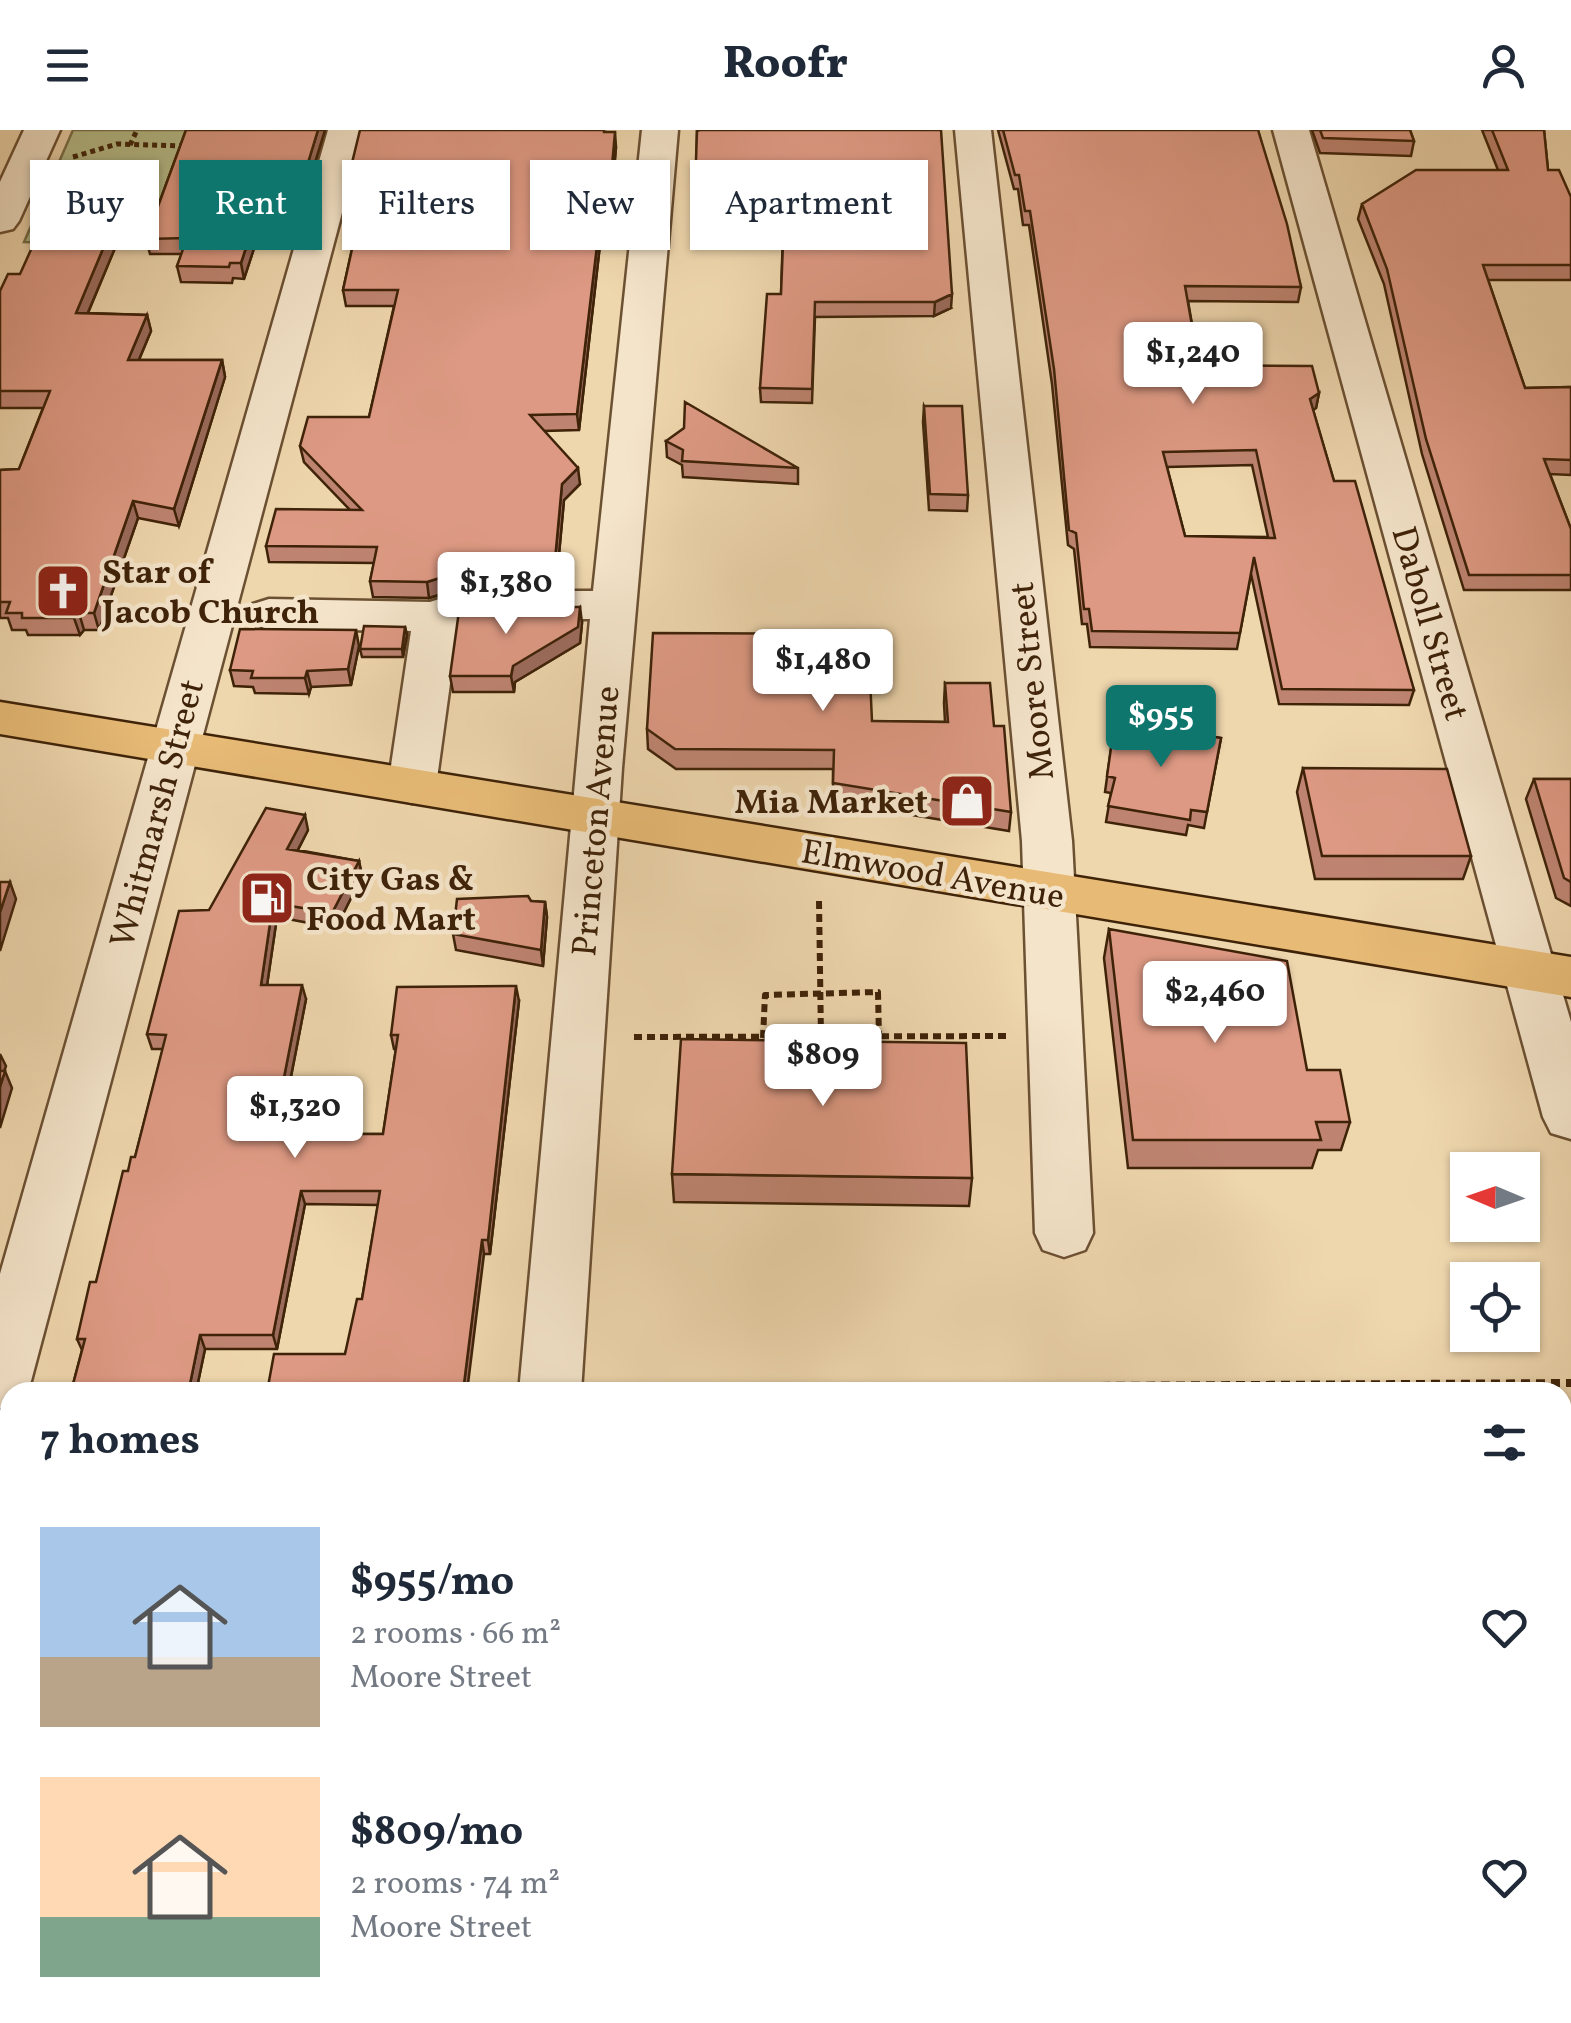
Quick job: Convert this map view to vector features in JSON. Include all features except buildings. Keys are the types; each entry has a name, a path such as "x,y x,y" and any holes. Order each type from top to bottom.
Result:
{"main road":[{"name":"Elmwood Avenue","path":"0,718 1551,974"}],"street":[{"name":"Whitmarsh Street","path":"0,1381 346,130"},
{"name":"Princeton Avenue","path":"551,1382 594,816 660,130"},
{"name":"Moore Street","path":"974,130 1047,841 1064,1233"},
{"name":"Daboll Street","path":"1291,130 1551,974 1571,1117"},
{"path":"0,221 35,146"},
{"path":"268,614 436,617 464,605 614,605"},
{"path":"412,786 436,617"}],"path":[{"path":"130,145 137,130"},
{"path":"35,146 60,162 118,144 186,146"},
{"path":"819,901 821,1053"},
{"path":"763,1053 766,995 878,992 880,1054"},
{"path":"634,1036 1055,1036"}],"green space":[{"path":"73,130 192,130 164,209 159,209 159,160 60,160"}],"place":[{"name":"Star of Jacob Church","path":"63,591"},
{"name":"Mia Market","path":"967,801"},
{"name":"City Gas & Food Mart","path":"267,898"}]}
